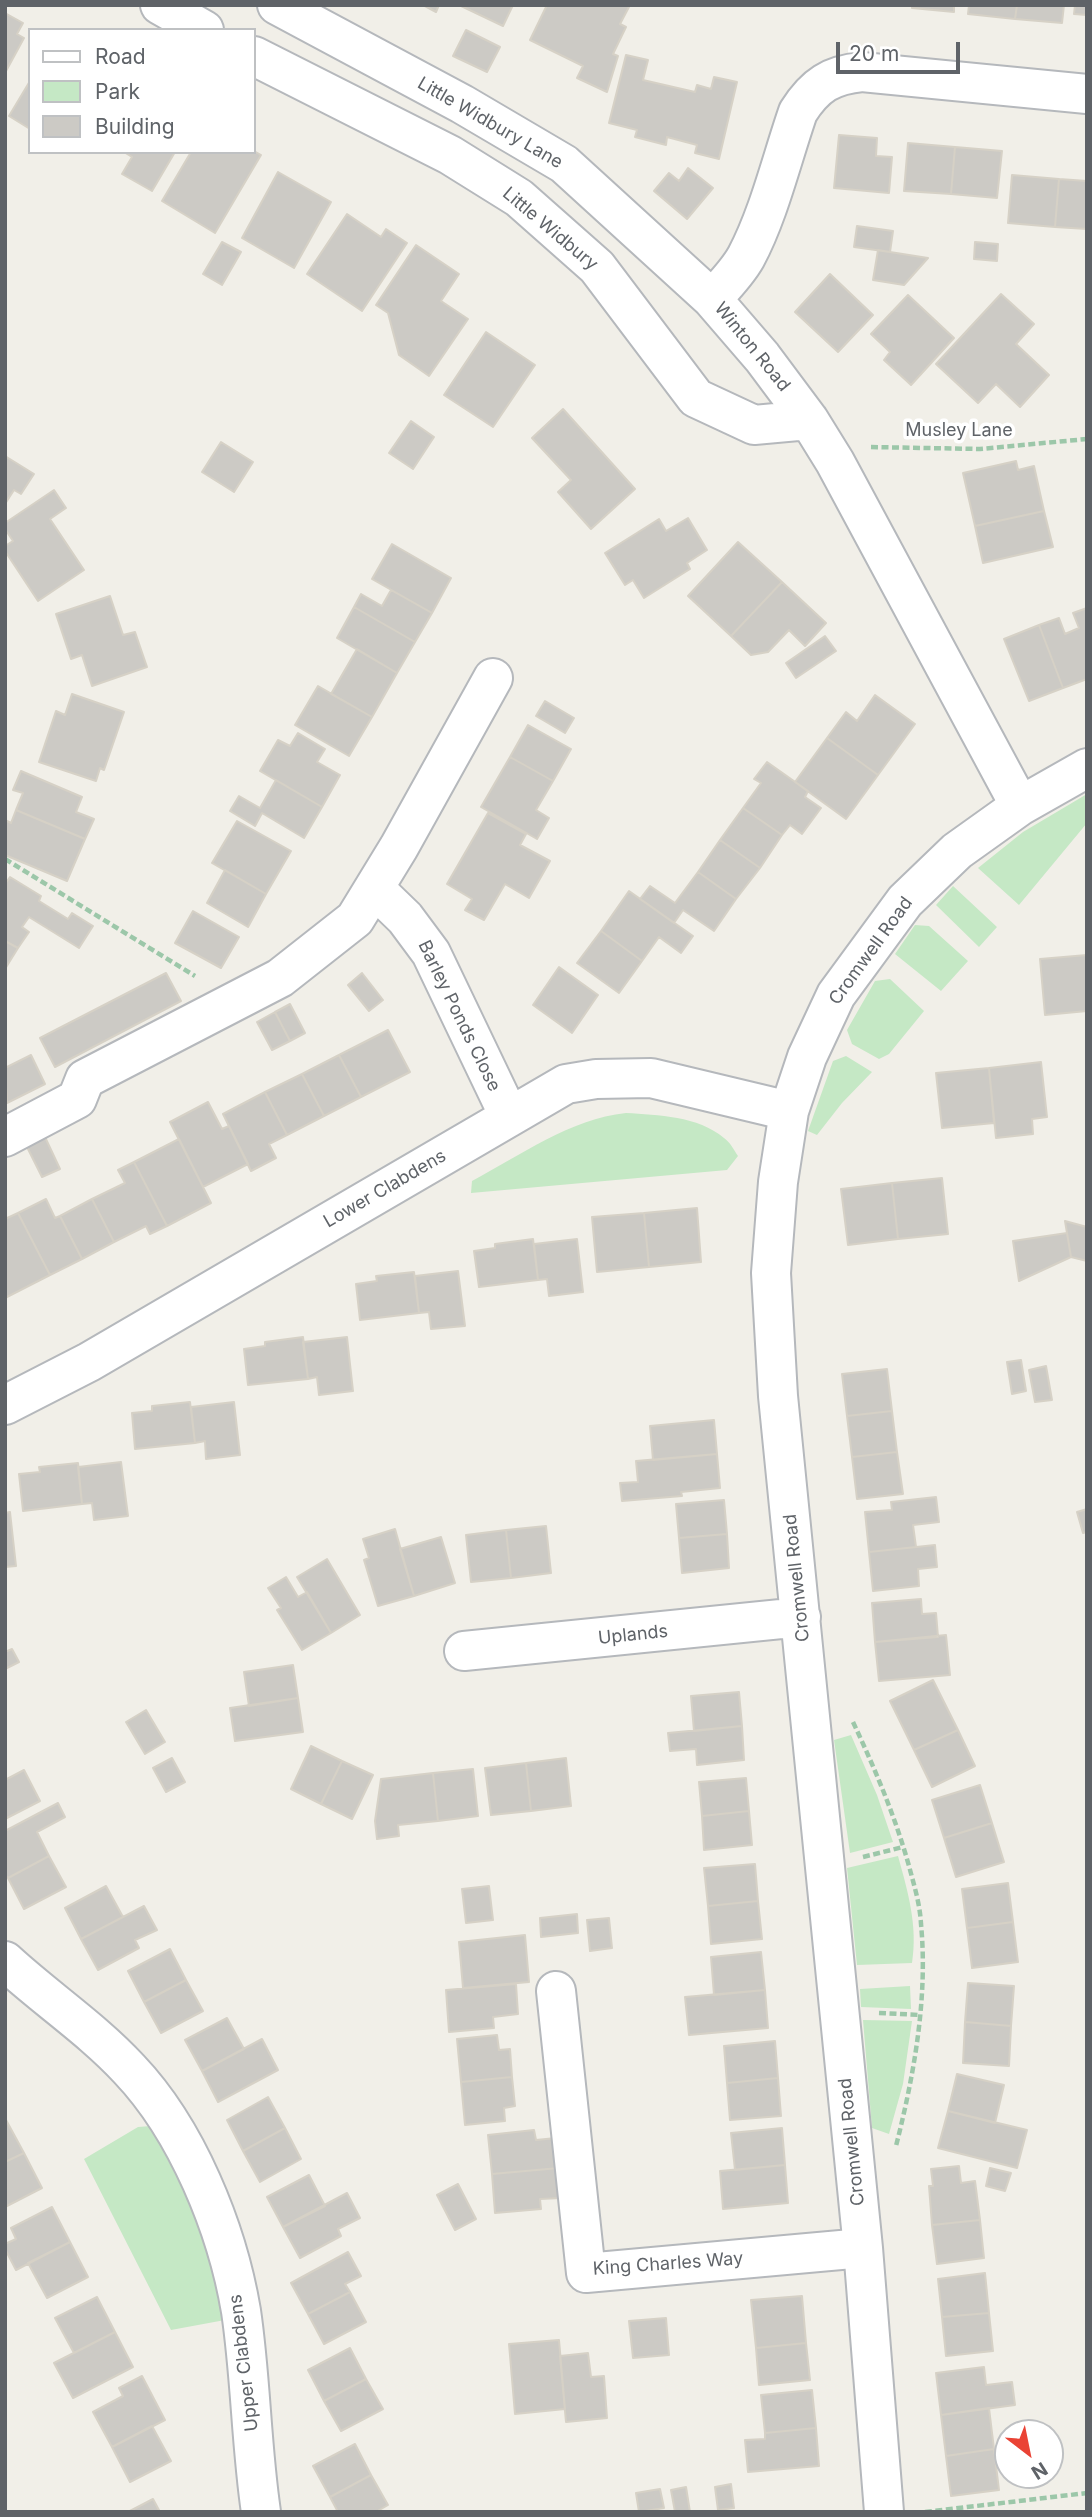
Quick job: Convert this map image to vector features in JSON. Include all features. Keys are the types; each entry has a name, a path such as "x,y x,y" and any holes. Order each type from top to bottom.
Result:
{"street":[{"path":"160,5 200,28"},
{"name":"Little Widbury Lane","path":"277,5 462,104 564,164 712,299"},
{"name":"Little Widbury","path":"256,57 450,155 519,198 597,267 696,398 754,425 809,420"},
{"name":"Winton Road","path":"1020,806 835,463 809,420 762,357 712,299 734,276 746,258 798,111 807,97 825,82 840,74 862,72 1087,94"},
{"path":"5,1137 77,1099 85,1079 280,978 355,919 375,889 493,678"},
{"name":"Cromwell Road","path":"884,2512 863,2248 778,1396 771,1273 778,1182 789,1111 807,1058 836,996 905,901 957,851 1020,806 1087,768"},
{"name":"Barley Ponds Close","path":"375,889 405,918 431,953 509,1116"},
{"name":"Lower Clabdens","path":"5,1405 89,1362 566,1084 596,1079 651,1078 789,1111"},
{"name":"Uplands","path":"464,1651 801,1617"},
{"name":"Upper Clabdens","path":"5,1961 101,2041 130,2069 157,2104 197,2172 228,2257 240,2309 261,2512"},
{"name":"King Charles Way","path":"556,1991 586,2273 863,2248"}],"path":[{"name":"Musley Lane","path":"835,463 874,445 981,449 1087,439"},
{"path":"5,859 237,1002"},
{"path":"812,1723 852,1720 878,1775 899,1830 921,1923 923,1960 920,2025 908,2099 895,2149 853,2151"},
{"path":"925,2512 1087,2493"}],"green space":[{"path":"1087,794 1087,823 1019,905 978,868 1023,832"},
{"path":"953,886 997,927 979,947 936,905"},
{"path":"915,925 929,926 968,961 941,991 895,954"},
{"path":"890,979 924,1011 889,1054 879,1059 852,1044 847,1030 875,981"},
{"path":"846,1056 872,1072 842,1103 817,1135 808,1131 833,1061"},
{"path":"626,1113 677,1118 702,1125 726,1140 738,1156 727,1170 471,1193 472,1181 546,1140 585,1122"},
{"path":"851,1735 877,1795 893,1842 850,1853 834,1740"},
{"path":"898,1856 913,1922 912,1963 857,1965 847,1868"},
{"path":"910,1986 911,2009 861,2007 860,1989"},
{"path":"863,2020 912,2021 903,2084 889,2134 872,2128"},
{"path":"151,2126 173,2163 203,2227 225,2320 171,2330 84,2159 138,2127"}],"building":[{"path":"423,5 439,5 436,12"},
{"path":"459,5 513,5 503,26"},
{"path":"547,5 630,5 620,24 626,27 613,54 618,56 607,92 577,78 583,66 530,40"},
{"path":"912,5 954,5 954,12 912,8"},
{"path":"969,5 1017,5 1015,19 968,14"},
{"path":"1017,5 1064,5 1062,23 1015,19"},
{"path":"1075,5 1087,5 1087,15 1074,14"},
{"path":"5,13 23,23 17,34 24,38 5,73"},
{"path":"466,30 500,47 487,72 453,56"},
{"path":"626,55 648,60 643,80 695,92 697,85 711,89 714,77 737,82 719,159 695,153 697,145 667,137 666,145 635,137 637,130 609,123"},
{"path":"28,84 28,128 9,116"},
{"path":"839,135 877,138 876,156 892,157 889,193 834,188"},
{"path":"908,143 955,147 951,194 904,191"},
{"path":"955,147 1002,151 997,198 951,194"},
{"path":"256,152 261,155 215,233 162,201 190,154"},
{"path":"127,154 174,154 152,191 122,174 132,157"},
{"path":"688,168 713,188 687,219 654,191 669,173 679,181"},
{"path":"278,172 331,202 294,268 242,238"},
{"path":"1012,175 1059,179 1055,227 1008,223"},
{"path":"1059,179 1087,181 1087,229 1055,227"},
{"path":"347,214 381,237 386,229 407,243 362,311 307,274"},
{"path":"857,226 893,231 890,252 854,247"},
{"path":"222,242 241,252 222,285 203,274"},
{"path":"975,242 998,244 997,261 974,259"},
{"path":"416,245 459,274 441,301 468,319 429,376 399,355 388,313 376,305"},
{"path":"878,250 928,258 904,285 873,280"},
{"path":"830,274 873,315 838,352 795,312"},
{"path":"1001,294 1034,324 1016,344 1049,375 1020,407 996,384 978,403 936,364"},
{"path":"908,295 954,338 911,385 884,360 890,352 871,334"},
{"path":"486,332 535,365 493,427 444,395"},
{"path":"563,409 635,489 591,529 558,492 571,480 532,438"},
{"path":"411,421 434,437 413,469 389,453"},
{"path":"221,442 253,462 234,492 202,472"},
{"path":"5,456 34,474 21,494 14,490 5,504"},
{"path":"1016,461 1018,470 1034,466 1044,511 975,526 963,473"},
{"path":"54,490 66,508 50,519 84,570 38,601 5,551 5,546 13,541 5,529 5,523"},
{"path":"1044,511 1053,547 983,563 975,526"},
{"path":"688,518 707,550 687,563 690,569 644,598 633,580 625,585 605,553 659,519 666,531"},
{"path":"738,542 782,582 731,636 688,596"},
{"path":"392,544 451,578 432,613 372,579"},
{"path":"782,582 826,623 805,646 789,630 768,652 751,655 731,636"},
{"path":"391,590 432,613 415,642 354,607 361,594 382,606"},
{"path":"110,596 123,635 135,632 147,667 92,686 82,655 71,659 56,614"},
{"path":"354,607 415,642 397,673 337,638"},
{"path":"1087,608 1087,679 1063,688 1039,625 1059,618 1065,634 1079,628 1073,613"},
{"path":"1039,625 1063,688 1029,701 1004,639"},
{"path":"825,636 836,651 796,678 786,663"},
{"path":"357,649 397,673 372,717 331,694"},
{"path":"318,686 372,717 349,756 295,725"},
{"path":"72,694 124,712 104,770 100,768 96,781 39,762 56,711 65,715"},
{"path":"875,695 915,724 878,775 827,738 846,712 857,721"},
{"path":"545,701 574,718 565,733 536,716"},
{"path":"528,725 571,749 553,781 510,757"},
{"path":"298,733 325,749 317,762 340,775 322,807 260,771 278,740 290,746"},
{"path":"827,738 878,775 846,819 795,782"},
{"path":"510,757 553,781 536,810 549,818 537,839 481,807"},
{"path":"767,762 808,791 805,797 821,808 802,834 790,825 782,835 743,808 761,783 754,779"},
{"path":"21,771 82,797 76,812 94,819 85,839 16,810 23,793 13,790"},
{"path":"276,780 322,807 304,838 262,813 255,826 230,811 239,796 260,808"},
{"path":"743,808 782,835 760,868 720,840"},
{"path":"16,810 85,839 67,881 5,855 5,820 11,823"},
{"path":"488,813 526,834 520,845 550,861 529,898 505,884 484,920 465,910 472,899 447,884"},
{"path":"237,821 291,851 266,894 212,863"},
{"path":"720,840 760,868 736,899 698,872"},
{"path":"225,870 266,894 248,927 207,903"},
{"path":"698,872 736,899 714,931 683,910 674,923 640,899 650,886 675,903"},
{"path":"10,877 41,896 39,901 68,919 72,913 93,926 79,948 29,917 22,927 29,932 18,948 5,941 5,884"},
{"path":"629,891 693,936 681,953 659,937 642,961 601,931"},
{"path":"193,911 239,937 221,968 175,943"},
{"path":"601,931 642,961 619,993 577,963"},
{"path":"5,941 18,948 5,969"},
{"path":"1087,955 1087,1011 1045,1015 1040,959"},
{"path":"559,967 598,995 572,1033 533,1005"},
{"path":"166,973 181,1001 55,1067 40,1038"},
{"path":"362,973 383,1000 369,1011 348,985"},
{"path":"290,1004 305,1033 290,1041 275,1012"},
{"path":"275,1012 290,1041 272,1050 257,1022"},
{"path":"388,1030 410,1072 361,1097 339,1055"},
{"path":"31,1055 45,1084 7,1103 5,1068"},
{"path":"339,1055 361,1097 324,1116 302,1074"},
{"path":"1041,1062 1047,1117 1032,1119 1033,1134 996,1138 989,1068"},
{"path":"989,1068 994,1123 942,1128 936,1073"},
{"path":"302,1074 324,1116 287,1135 265,1092"},
{"path":"265,1092 287,1135 269,1144 276,1158 251,1171 223,1114"},
{"path":"208,1102 222,1129 229,1126 248,1164 203,1187 170,1122"},
{"path":"45,1137 60,1169 42,1177 27,1147"},
{"path":"179,1139 211,1203 167,1226 134,1162"},
{"path":"134,1162 167,1226 150,1234 146,1226 114,1242 92,1199 125,1183 118,1170"},
{"path":"942,1178 948,1234 898,1239 892,1183"},
{"path":"892,1183 898,1239 848,1245 841,1189"},
{"path":"46,1199 55,1218 60,1216 82,1259 50,1275 18,1213"},
{"path":"92,1199 114,1242 82,1259 60,1216"},
{"path":"697,1208 701,1262 649,1267 644,1213"},
{"path":"18,1213 50,1275 5,1298 5,1219"},
{"path":"644,1213 649,1267 597,1272 592,1217"},
{"path":"1065,1221 1087,1227 1087,1261 1071,1257"},
{"path":"1067,1233 1071,1257 1019,1281 1013,1241"},
{"path":"533,1239 538,1280 479,1287 474,1251 495,1248 495,1244"},
{"path":"577,1239 583,1292 549,1296 547,1279 538,1280 534,1244"},
{"path":"458,1271 465,1326 431,1329 429,1312 419,1313 415,1276"},
{"path":"414,1272 419,1313 360,1320 356,1284 377,1281 376,1276"},
{"path":"303,1337 308,1379 248,1385 244,1349 265,1346 265,1342"},
{"path":"347,1337 353,1391 319,1395 317,1377 308,1379 303,1342"},
{"path":"1021,1360 1026,1391 1012,1394 1007,1362"},
{"path":"1046,1366 1052,1400 1035,1402 1029,1370"},
{"path":"887,1369 892,1411 847,1416 842,1374"},
{"path":"190,1402 195,1443 135,1449 132,1413 152,1411 152,1406"},
{"path":"234,1402 240,1455 206,1459 205,1441 195,1443 191,1407"},
{"path":"892,1411 897,1452 852,1457 847,1416"},
{"path":"714,1420 717,1454 653,1460 650,1426"},
{"path":"897,1452 903,1494 857,1499 852,1457"},
{"path":"717,1454 720,1488 681,1492 682,1496 622,1501 620,1483 638,1482 636,1461"},
{"path":"121,1462 128,1516 94,1520 92,1503 82,1504 78,1467"},
{"path":"78,1463 82,1504 23,1511 19,1474 40,1472 39,1467"},
{"path":"936,1497 939,1522 913,1525 916,1547 869,1552 865,1512 892,1510 891,1502"},
{"path":"724,1500 727,1534 679,1538 676,1504"},
{"path":"1087,1509 1087,1532 1083,1533 1077,1512"},
{"path":"10,1512 16,1566 5,1567 5,1513"},
{"path":"546,1526 551,1573 511,1578 506,1530"},
{"path":"395,1529 414,1596 378,1606 364,1560 369,1558 363,1539"},
{"path":"506,1530 511,1578 471,1582 466,1535"},
{"path":"727,1534 729,1568 682,1573 679,1538"},
{"path":"441,1537 455,1583 414,1596 400,1549"},
{"path":"935,1545 937,1567 918,1569 919,1586 873,1591 869,1552"},
{"path":"327,1559 360,1615 331,1633 297,1577"},
{"path":"286,1577 298,1597 307,1592 331,1633 302,1650 277,1610 281,1608 268,1588"},
{"path":"921,1599 922,1614 936,1613 938,1637 875,1642 872,1603"},
{"path":"946,1635 950,1675 879,1681 875,1642"},
{"path":"12,1649 19,1662 5,1669 5,1652"},
{"path":"293,1665 298,1698 249,1706 244,1672"},
{"path":"933,1680 958,1730 914,1750 890,1701"},
{"path":"739,1692 742,1726 694,1731 691,1696"},
{"path":"298,1698 303,1732 235,1741 230,1708"},
{"path":"146,1710 165,1742 145,1754 126,1722"},
{"path":"742,1726 744,1760 697,1765 696,1749 670,1751 668,1733"},
{"path":"958,1730 975,1766 932,1787 914,1750"},
{"path":"311,1746 342,1761 321,1804 291,1789"},
{"path":"172,1758 185,1782 166,1792 153,1768"},
{"path":"566,1758 571,1806 531,1811 526,1763"},
{"path":"342,1761 373,1775 352,1819 321,1804"},
{"path":"526,1763 531,1811 491,1815 485,1768"},
{"path":"473,1769 478,1816 438,1821 433,1773"},
{"path":"24,1770 40,1801 5,1819 5,1780"},
{"path":"433,1773 438,1821 398,1825 399,1836 377,1839 375,1821 381,1779"},
{"path":"746,1778 749,1811 702,1816 699,1782"},
{"path":"980,1785 992,1823 944,1838 932,1800"},
{"path":"58,1803 65,1817 37,1832 49,1856 8,1878 5,1874 5,1831"},
{"path":"749,1811 752,1845 704,1850 702,1816"},
{"path":"992,1823 1004,1862 956,1877 944,1838"},
{"path":"49,1856 66,1887 24,1909 8,1878"},
{"path":"755,1864 758,1901 708,1906 704,1868"},
{"path":"1008,1883 1013,1922 967,1928 962,1889"},
{"path":"106,1886 123,1917 81,1939 65,1908"},
{"path":"489,1886 493,1920 466,1923 462,1889"},
{"path":"758,1901 762,1939 711,1944 708,1906"},
{"path":"144,1906 157,1930 135,1940 139,1948 98,1970 81,1939"},
{"path":"577,1914 578,1933 541,1937 540,1918"},
{"path":"609,1918 612,1948 590,1951 587,1920"},
{"path":"1013,1922 1018,1962 972,1968 967,1928"},
{"path":"525,1935 529,1982 463,1988 459,1942"},
{"path":"170,1949 186,1980 144,2002 128,1971"},
{"path":"761,1952 765,1990 714,1995 711,1957"},
{"path":"186,1980 203,2011 161,2033 144,2002"},
{"path":"968,1983 1014,1986 1011,2026 965,2022"},
{"path":"516,1984 518,2014 493,2017 494,2028 449,2032 446,1990"},
{"path":"765,1990 768,2028 689,2035 685,1997"},
{"path":"227,2018 244,2049 202,2071 185,2040"},
{"path":"965,2022 1011,2026 1009,2066 963,2063"},
{"path":"497,2035 499,2050 510,2049 512,2077 461,2082 457,2039"},
{"path":"262,2039 278,2070 218,2102 202,2071"},
{"path":"775,2041 778,2078 727,2083 724,2046"},
{"path":"957,2074 1004,2085 995,2123 948,2111"},
{"path":"512,2077 515,2106 504,2108 505,2121 465,2125 461,2082"},
{"path":"778,2078 781,2116 730,2120 727,2083"},
{"path":"268,2097 285,2128 243,2151 227,2120"},
{"path":"948,2111 1027,2130 1017,2168 938,2148"},
{"path":"5,2118 24,2153 5,2162"},
{"path":"285,2128 301,2159 260,2182 243,2151"},
{"path":"782,2128 785,2165 735,2170 731,2133"},
{"path":"534,2130 536,2140 556,2138 559,2168 492,2174 488,2135"},
{"path":"24,2153 42,2188 5,2207 5,2162"},
{"path":"785,2165 788,2203 723,2209 720,2171"},
{"path":"959,2166 961,2183 975,2181 980,2220 932,2225 929,2186 933,2186 931,2169"},
{"path":"559,2168 561,2198 540,2199 541,2209 495,2213 492,2174"},
{"path":"990,2168 1011,2173 1005,2191 986,2186"},
{"path":"309,2175 325,2206 283,2227 267,2197"},
{"path":"458,2184 476,2219 455,2230 437,2195"},
{"path":"347,2193 360,2218 338,2229 341,2236 300,2258 283,2227"},
{"path":"52,2207 70,2242 16,2270 5,2249 5,2244 16,2239 11,2228"},
{"path":"980,2220 984,2258 937,2264 932,2225"},
{"path":"70,2242 88,2277 47,2298 28,2263"},
{"path":"348,2252 361,2276 345,2284 350,2292 308,2314 291,2283"},
{"path":"985,2273 989,2313 942,2317 938,2279"},
{"path":"350,2292 366,2322 324,2344 308,2314"},
{"path":"802,2296 806,2343 756,2348 751,2300"},
{"path":"97,2297 115,2332 74,2353 55,2318"},
{"path":"989,2313 993,2351 946,2356 942,2317"},
{"path":"666,2318 669,2355 633,2358 629,2321"},
{"path":"115,2332 133,2367 73,2398 54,2363"},
{"path":"559,2340 565,2409 515,2414 509,2344"},
{"path":"806,2343 810,2380 759,2385 756,2348"},
{"path":"350,2348 366,2379 324,2401 308,2370"},
{"path":"588,2353 591,2377 604,2376 607,2418 566,2422 560,2356"},
{"path":"984,2367 986,2385 1012,2382 1015,2405 941,2415 936,2373"},
{"path":"142,2376 165,2420 112,2447 93,2412 123,2396 119,2388"},
{"path":"366,2379 383,2409 341,2431 324,2401"},
{"path":"812,2390 816,2428 765,2433 761,2395"},
{"path":"989,2408 994,2449 946,2456 941,2415"},
{"path":"152,2426 171,2461 130,2482 112,2447"},
{"path":"816,2428 819,2466 748,2472 745,2440 765,2439 765,2433"},
{"path":"355,2444 371,2475 330,2497 313,2466"},
{"path":"994,2449 994,2489 999,2490 951,2496 946,2456"},
{"path":"371,2475 388,2505 376,2512 338,2512 330,2497"},
{"path":"731,2484 734,2508 718,2510 715,2487"},
{"path":"686,2487 690,2512 675,2512 671,2490"},
{"path":"660,2489 664,2508 639,2512 636,2493"},
{"path":"153,2499 160,2512 128,2512"}]}
